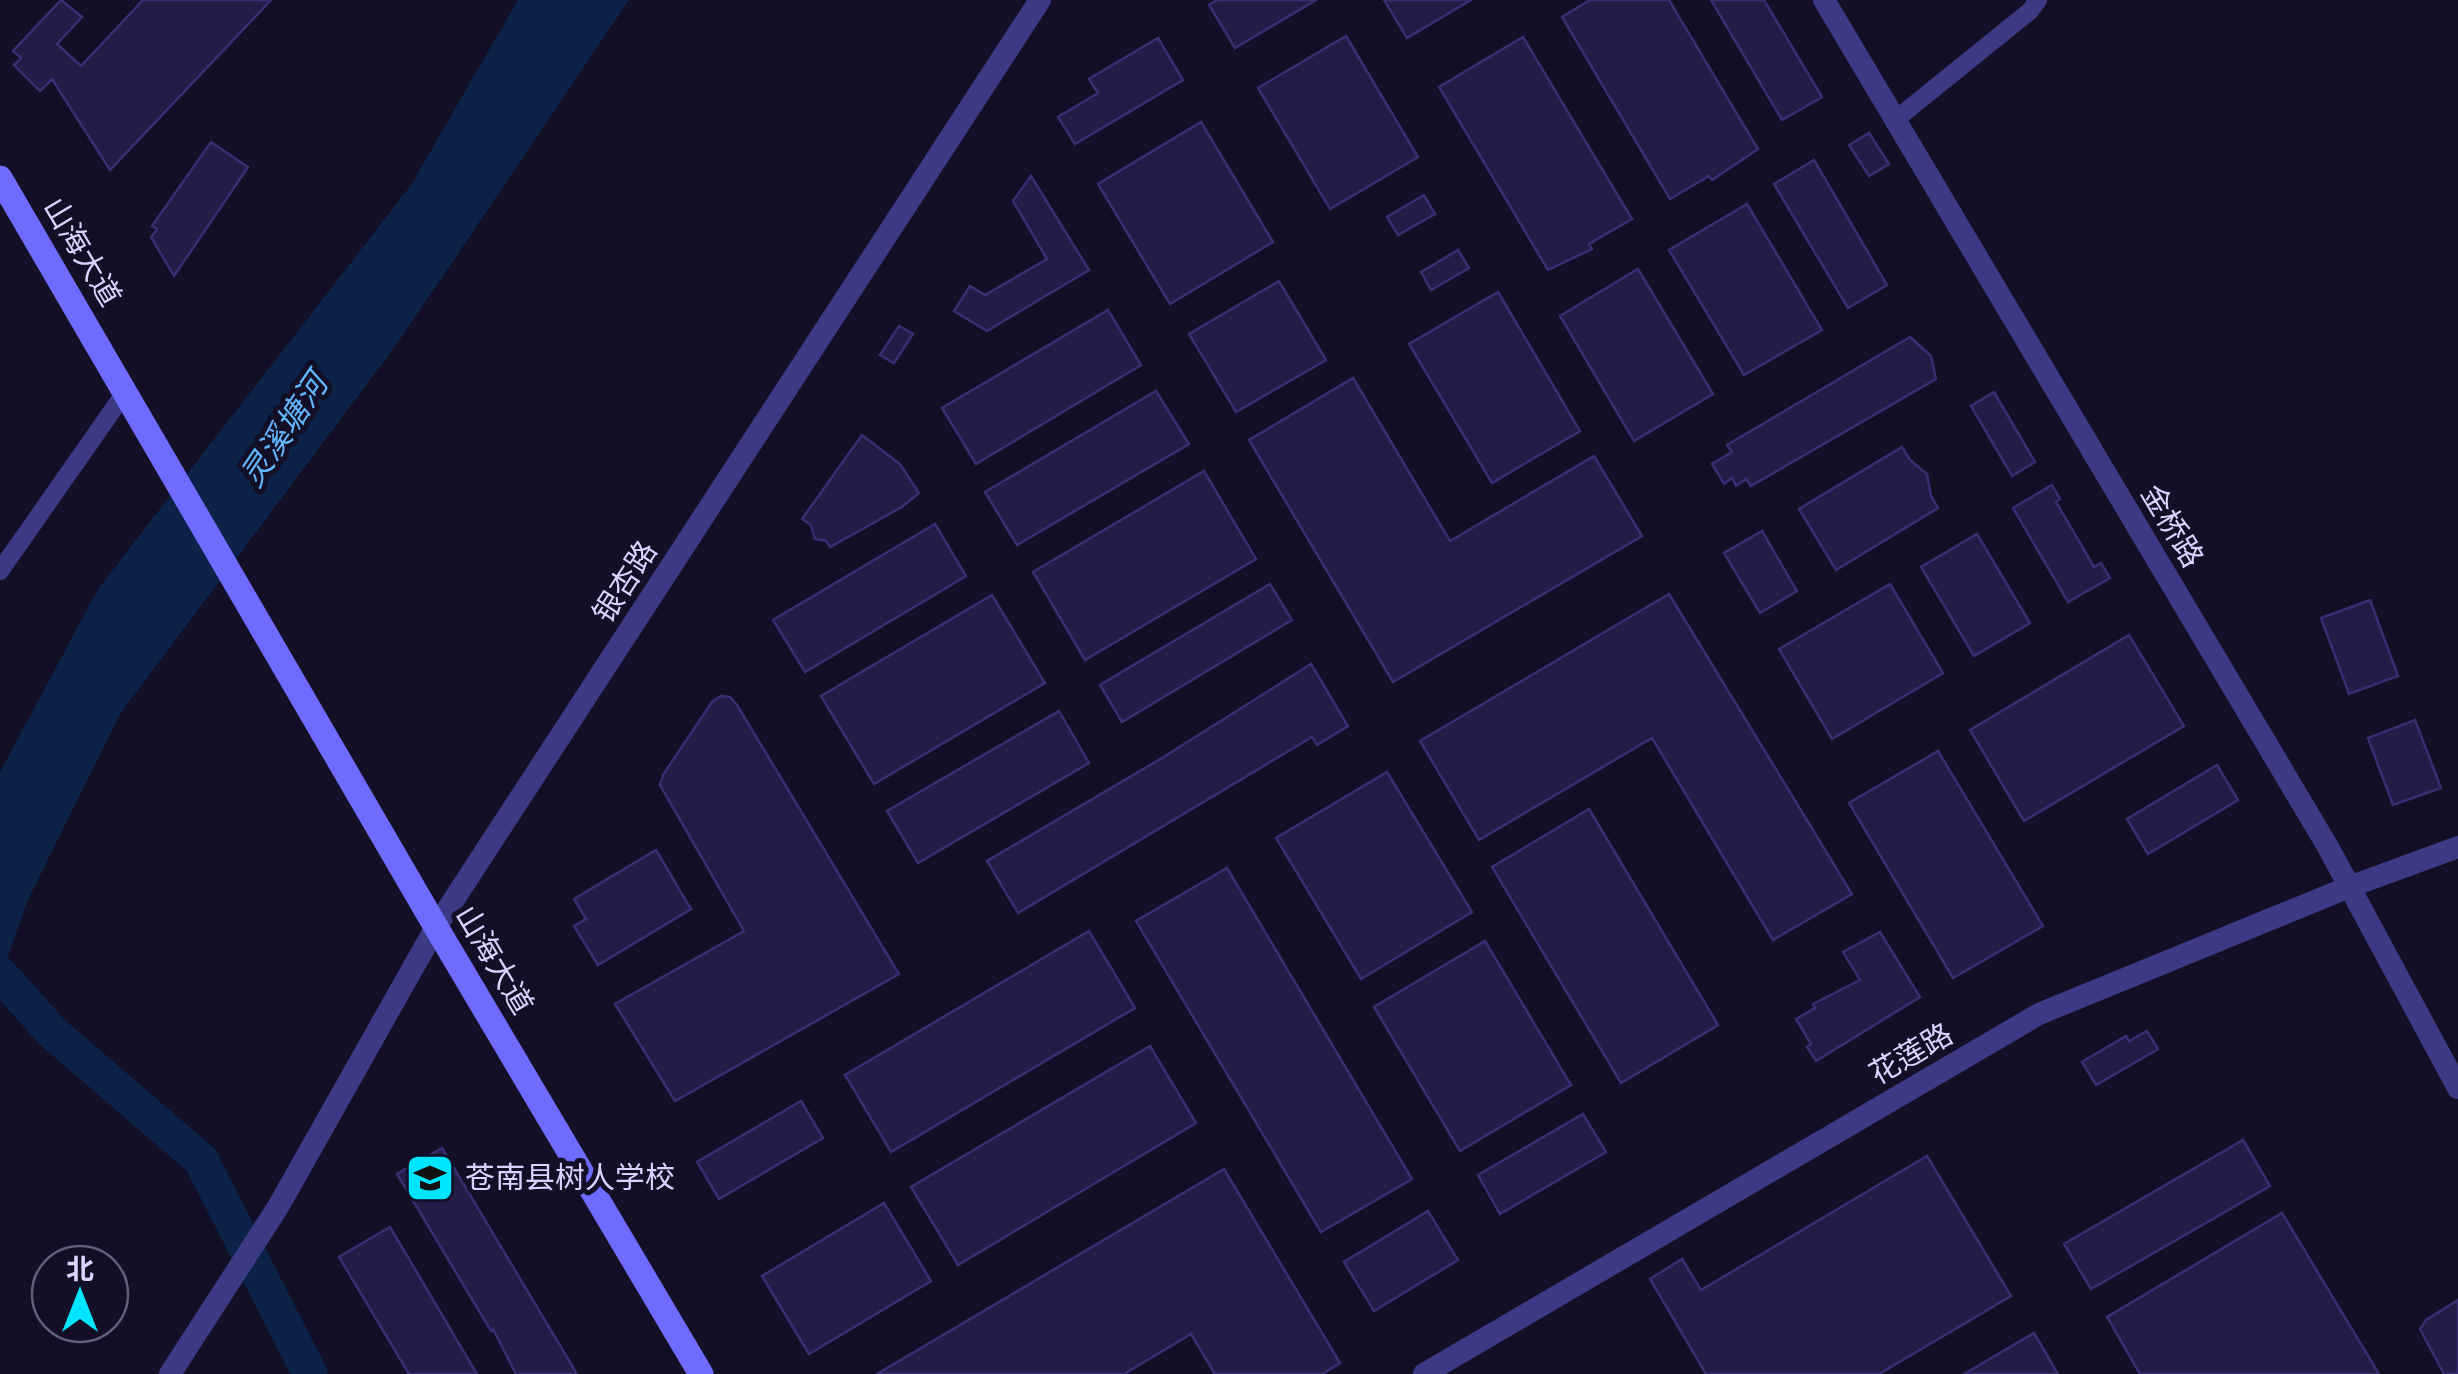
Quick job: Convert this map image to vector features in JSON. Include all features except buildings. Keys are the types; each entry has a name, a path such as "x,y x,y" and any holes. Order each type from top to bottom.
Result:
{"main road":[{"name":"山海大道","path":"0,178 436,927 702,1374"}],"street":[{"name":"银杏路","path":"170,1374 278,1207 436,927 1040,0"},
{"name":"金桥路","path":"1824,0 2349,887 2458,1088"},
{"path":"1895,120 2030,11 2038,0"},
{"path":"0,571 126,390"},
{"name":"花莲路","path":"1424,1374 2040,1014 2349,887 2458,847"}],"water":[{"name":"灵溪塘河","path":"518,0 629,0 399,341 120,714 27,902 0,979 0,772 98,589 411,185"}],"waterway":[{"path":"0,974 52,1032 201,1160 310,1374"}],"place":[{"name":"苍南县树人学校","path":"430,1178"}]}
